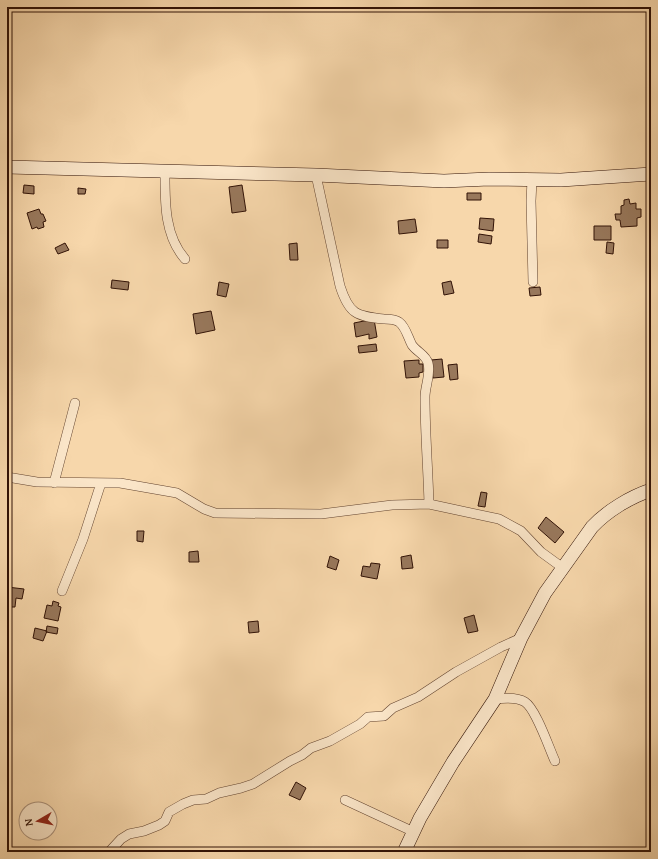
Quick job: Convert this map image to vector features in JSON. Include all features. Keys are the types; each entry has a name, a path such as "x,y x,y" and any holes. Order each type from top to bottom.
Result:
{"street":[{"path":"7,167 316,175 444,181 489,179 582,179 651,174"},
{"path":"165,171 165,199 168,224 177,247 185,259"},
{"path":"316,175 340,286 345,299 357,314 362,316 392,319 399,322 404,327 414,347 428,363 429,369 425,396 429,504"},
{"path":"532,180 531,201 533,282"},
{"path":"54,483 75,403"},
{"path":"7,477 54,483 120,483 177,493 204,509 215,513 321,514 392,505 429,504 499,519 506,522 521,531 541,552 563,568"},
{"path":"62,591 83,539 101,483"},
{"path":"404,852 420,818 453,762 495,699 521,638 545,593 592,527 599,520 625,502 651,490"},
{"path":"109,852 121,839 130,834 144,831 159,825 164,821 168,812 183,804 193,800 206,799 219,792 253,784 302,755 311,748 330,741 360,724 368,717 384,716 393,708 418,697 456,672 501,647 521,638"},
{"path":"495,699 515,699 525,702 531,708 555,760"},
{"path":"345,800 414,832"}],"building":[{"path":"24,185 34,186 34,194 23,193"},
{"path":"242,185 246,211 232,213 229,187"},
{"path":"78,188 86,189 85,194 78,194"},
{"path":"467,193 481,193 481,200 467,200"},
{"path":"629,199 630,204 636,203 636,209 641,209 641,217 637,218 637,226 621,227 620,220 616,220 615,214 621,214 621,206 624,205 624,200"},
{"path":"39,209 46,221 43,222 44,227 32,229 27,213"},
{"path":"480,218 494,219 493,231 479,229"},
{"path":"415,219 417,232 399,234 398,221"},
{"path":"594,226 611,226 611,240 594,240"},
{"path":"479,234 492,236 491,244 478,242"},
{"path":"437,240 448,240 448,248 437,248"},
{"path":"607,242 614,243 613,254 606,253"},
{"path":"65,243 69,250 58,254 55,248"},
{"path":"297,243 298,260 290,260 289,244"},
{"path":"112,280 129,282 128,290 111,288"},
{"path":"451,281 454,293 444,295 442,283"},
{"path":"219,282 229,284 226,297 217,295"},
{"path":"540,287 541,295 530,296 529,288"},
{"path":"211,311 215,330 196,334 193,314"},
{"path":"374,319 377,337 369,339 369,334 356,337 354,323"},
{"path":"376,344 377,351 359,353 358,346"},
{"path":"442,359 444,377 433,378 431,360"},
{"path":"419,360 419,364 423,364 423,372 419,373 419,377 406,378 404,361"},
{"path":"457,364 458,379 450,380 448,365"},
{"path":"481,492 487,493 485,507 478,506"},
{"path":"546,517 564,532 555,543 538,528"},
{"path":"137,531 144,531 143,542 137,541"},
{"path":"198,551 199,562 189,562 189,552"},
{"path":"411,555 413,568 402,569 401,557"},
{"path":"330,556 339,560 336,570 327,567"},
{"path":"371,563 380,564 377,579 361,576 363,566 370,567"},
{"path":"7,587 24,589 22,599 16,598 15,607 7,607"},
{"path":"53,601 59,603 58,606 61,607 58,621 44,618 47,605 52,606"},
{"path":"474,615 478,631 468,633 464,618"},
{"path":"258,621 259,632 249,633 248,622"},
{"path":"47,626 58,628 57,634 46,632"},
{"path":"35,628 47,631 43,641 33,638"},
{"path":"296,782 306,788 300,800 289,795"}]}
